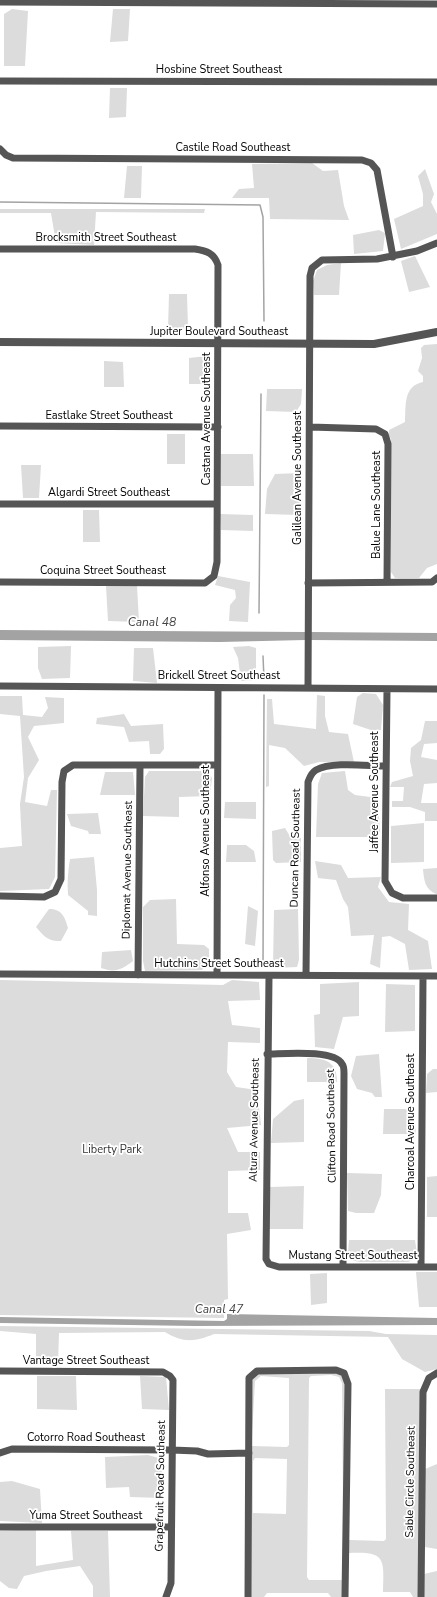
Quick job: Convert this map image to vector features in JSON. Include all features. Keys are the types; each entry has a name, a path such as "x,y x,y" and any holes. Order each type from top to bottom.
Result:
{"street":[{"path":"0,2 437,4"},
{"name":"Hosbine Street Southeast","path":"0,81 437,82"},
{"name":"Castile Road Southeast","path":"0,149 6,155 13,158 362,160 371,163 378,170 393,257"},
{"path":"393,257 417,251 437,243"},
{"name":"Brocksmith Street Southeast","path":"0,249 195,249 206,250 211,254"},
{"name":"Castana Avenue Southeast","path":"205,582 214,576 217,562 218,265 216,258 211,254"},
{"name":"Galilean Avenue Southeast","path":"308,688 310,276 312,268 322,260 377,259 393,257"},
{"name":"Jupiter Boulevard Southeast","path":"0,342 374,344 437,332"},
{"name":"Eastlake Street Southeast","path":"0,426 218,427"},
{"name":"Balue Lane Southeast","path":"310,427 376,429 385,434 388,444 387,582"},
{"name":"Algardi Street Southeast","path":"0,504 218,504"},
{"path":"308,584 432,582 437,578"},
{"name":"Coquina Street Southeast","path":"0,582 205,582"},
{"name":"Brickell Street Southeast","path":"0,686 437,689"},
{"name":"Alfonso Avenue Southeast","path":"217,975 218,688"},
{"name":"Jaffee Avenue Southeast","path":"387,689 385,881 392,893 403,898 437,898"},
{"path":"0,896 44,897 55,892 60,879 62,782 64,771 73,765 217,765"},
{"name":"Duncan Road Southeast","path":"306,975 308,782 310,775 315,770 330,765 386,766"},
{"name":"Diplomat Avenue Southeast","path":"138,975 140,766"},
{"name":"Hutchins Street Southeast","path":"0,974 437,976"},
{"name":"Altura Avenue Southeast","path":"269,976 265,1253 269,1264"},
{"name":"Charcoal Avenue Southeast","path":"421,1267 423,977"},
{"name":"Clifton Road Southeast","path":"267,1054 324,1054 334,1057 342,1063 344,1073 343,1267"},
{"name":"Mustang Street Southeast","path":"269,1264 279,1267 437,1267"},
{"path":"248,1597 249,1378 257,1371 336,1370 344,1373 348,1384 345,1597"},
{"name":"Vantage Street Southeast","path":"0,1371 164,1372 170,1376"},
{"name":"Sable Circle Southeast","path":"421,1597 423,1392 429,1378 437,1373"},
{"name":"Grapefruit Road Southeast","path":"166,1597 171,1583 173,1380 170,1376"},
{"name":"Cotorro Road Southeast","path":"0,1453 12,1449 172,1450 197,1451 208,1454 249,1453"},
{"name":"Yuma Street Southeast","path":"0,1527 171,1527"}],"green space":[{"path":"12,9 28,11 25,66 4,66 4,14"},
{"path":"113,9 130,9 128,41 110,42"},
{"path":"110,88 127,88 126,117 109,118"},
{"path":"312,163 323,171 338,170 344,206 349,220 270,219 269,198 232,198 239,189 254,188 252,164"},
{"path":"127,166 142,166 141,198 124,198"},
{"path":"425,169 434,194 431,202 437,214 437,234 401,249 394,219 423,206 423,194 418,176"},
{"path":"0,209 205,209 204,213 96,212 94,245 56,243 51,213 0,213"},
{"path":"379,230 385,233 383,251 354,254 353,235"},
{"path":"415,256 430,287 409,292 401,261"},
{"path":"341,263 339,295 314,295 313,281 317,270 327,265"},
{"path":"169,294 187,294 188,329 168,329"},
{"path":"437,344 437,564 427,568 419,578 395,578 391,572 391,439 389,436 389,430 405,422 406,403 409,392 417,384 423,382 423,376 418,371 422,358 421,348 424,345"},
{"path":"207,356 208,384 189,384 189,358"},
{"path":"104,361 123,362 124,387 104,387"},
{"path":"267,389 302,389 301,404 296,412 266,411"},
{"path":"167,434 185,434 185,464 167,464"},
{"path":"221,454 253,454 254,486 221,486"},
{"path":"21,465 41,465 39,498 23,498"},
{"path":"300,473 300,515 265,514 267,489 275,474"},
{"path":"83,510 99,510 100,542 83,542"},
{"path":"220,514 253,515 253,531 221,530"},
{"path":"218,576 250,582 248,622 229,621 230,605 236,598 235,590 215,585"},
{"path":"106,586 137,586 139,622 108,621"},
{"path":"71,646 70,678 42,679 38,668 38,647"},
{"path":"249,646 256,648 256,680 241,681 238,658 233,647"},
{"path":"134,648 153,648 157,683 133,681"},
{"path":"363,693 376,694 383,705 381,730 371,730 353,724 357,697"},
{"path":"317,695 325,696 325,716 329,732 348,734 354,762 319,762 304,766 285,748 269,745 269,786 266,787 267,699 272,699 274,724 316,729"},
{"path":"0,696 22,696 23,715 42,717 48,708 45,697 64,698 64,723 34,726 28,737 39,760 28,778 25,802 47,806 51,790 57,790 55,877 49,889 0,891 0,848 22,846 20,804 24,777 20,716 0,714"},
{"path":"124,714 131,726 163,724 164,749 160,754 150,754 149,741 129,742 124,727 96,724 97,718"},
{"path":"425,721 437,721 437,743 424,744 421,757 437,760 437,783 424,784 421,803 437,803 437,821 425,821 425,812 410,807 392,807 392,801 403,801 404,787 390,787 392,782 413,776 410,761 411,748 421,740"},
{"path":"149,771 208,771 212,778 210,796 179,797 179,817 143,816 145,777"},
{"path":"345,771 348,790 355,795 378,798 380,832 374,837 316,837 318,784 322,773"},
{"path":"105,772 133,772 135,795 100,795"},
{"path":"225,802 256,802 256,819 224,818"},
{"path":"98,813 101,834 89,834 88,831 71,826 67,814"},
{"path":"424,823 424,862 391,863 391,826"},
{"path":"285,828 291,838 301,838 301,862 276,863 273,860 272,831"},
{"path":"227,845 246,845 254,851 256,862 226,862"},
{"path":"94,857 97,890 97,916 88,915 88,911 68,895 70,859"},
{"path":"315,861 341,865 348,878 381,877 378,887 389,902 409,904 408,930 428,941 432,969 409,970 405,944 390,936 382,937 380,968 370,964 374,935 351,936 348,907 343,899 336,880 318,878"},
{"path":"437,868 436,894 427,887 423,869"},
{"path":"176,899 177,944 204,945 209,949 209,962 202,970 145,971 143,961 143,907 150,900"},
{"path":"248,906 258,911 255,946 245,944"},
{"path":"49,909 57,910 66,920 68,928 61,941 49,939 36,927"},
{"path":"298,909 299,960 297,967 273,968 274,910"},
{"path":"131,950 133,961 125,967 118,970 101,968 102,952"},
{"name":"Liberty Park","path":"0,980 223,985 232,980 259,982 260,1000 228,1001 232,1025 260,1028 260,1043 228,1042 227,1072 236,1087 257,1090 261,1125 227,1128 238,1152 260,1152 260,1170 228,1171 228,1213 248,1213 251,1230 227,1234 228,1299 224,1300 224,1318 0,1315"},
{"path":"359,982 359,1016 343,1017 334,1049 315,1047 314,1015 320,1014 320,984"},
{"path":"386,984 415,985 415,1031 385,1032"},
{"path":"379,1054 382,1097 375,1097 372,1093 357,1089 351,1076 356,1056"},
{"path":"307,1058 320,1059 329,1062 335,1070 337,1082 307,1082"},
{"path":"433,1069 437,1069 437,1092 426,1093 427,1074"},
{"path":"304,1099 304,1142 271,1143 273,1119 294,1101"},
{"path":"384,1109 414,1109 416,1134 383,1134"},
{"path":"347,1173 382,1174 381,1195 374,1213 356,1213 348,1211"},
{"path":"437,1176 437,1217 427,1217 427,1177"},
{"path":"304,1186 303,1229 269,1229 269,1187"},
{"path":"349,1240 415,1240 417,1254 413,1260 408,1262 360,1262 350,1260 348,1252"},
{"path":"416,1272 437,1272 437,1307 419,1307"},
{"path":"327,1273 327,1303 311,1305 310,1274"},
{"path":"0,1326 369,1331 386,1334 437,1335 437,1369 425,1372 402,1359 388,1337 214,1334 201,1339 183,1340 171,1336 165,1332 59,1333 58,1365 36,1365 36,1334 0,1331"},
{"path":"335,1373 342,1376 345,1385 343,1512 342,1383 339,1377 331,1375 311,1376 309,1378 307,1577 309,1580 343,1580 342,1597 331,1597 328,1593 267,1593 264,1597 251,1597 252,1446 287,1447 289,1445 289,1378 261,1376 255,1381 252,1436 252,1380 258,1374","holes":["255,1458 287,1459 286,1514 253,1513 253,1461"]},
{"path":"37,1376 76,1376 77,1410 37,1409"},
{"path":"140,1376 166,1377 169,1410 142,1409"},
{"path":"385,1389 421,1389 418,1597 413,1597 410,1592 383,1592 383,1572 380,1559 370,1554 349,1553 349,1540 384,1541 386,1539"},
{"path":"148,1455 162,1459 161,1498 130,1497 129,1487 106,1488 105,1457"},
{"path":"437,1464 437,1549 425,1547 425,1469"},
{"path":"12,1481 40,1489 42,1523 0,1521 0,1482"},
{"path":"36,1529 36,1566 73,1560 71,1531 108,1531 110,1597 93,1597 93,1586 80,1566 24,1576 17,1589 9,1588 0,1581 0,1531"},
{"path":"437,1571 437,1597 423,1597 424,1574"}],"shaded area":[{"path":"0,630 305,632 305,640 220,642 0,640"},
{"path":"311,632 437,633 437,641 311,640"},
{"path":"227,1314 437,1318 437,1325 195,1326 0,1323 0,1317 224,1321 227,1319"}],"waterway":[{"path":"0,202 260,205 263,217 264,321"},
{"path":"259,613 261,394"},
{"path":"263,656 264,679"},
{"path":"263,965 264,695"}],"water label":[{"name":"Canal 48","path":"152,623"},
{"name":"Canal 47","path":"219,1310"}]}
